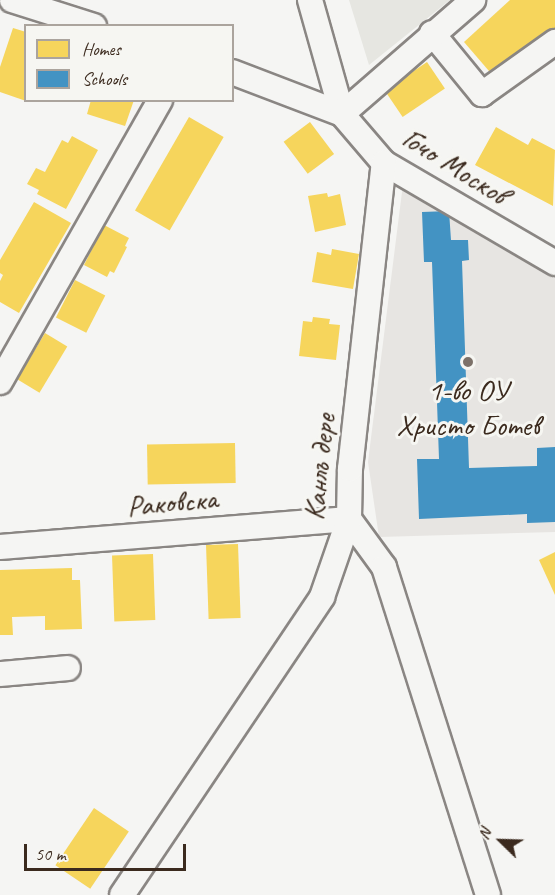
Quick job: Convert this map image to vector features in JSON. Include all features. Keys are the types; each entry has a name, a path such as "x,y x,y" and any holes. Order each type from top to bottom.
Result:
{"street":[{"path":"12,0 88,24"},
{"name":"Гочо Москов","path":"310,0 342,114 384,163 555,263"},
{"path":"234,73 342,114 432,33 473,0"},
{"path":"432,33 483,94 555,42"},
{"path":"0,382 159,102"},
{"name":"Канлъ дере","path":"122,895 322,597 349,519 350,469 384,163"},
{"path":"349,519 384,567 488,895"},
{"name":"Раковска","path":"0,547 349,519"},
{"path":"0,674 68,668"}],"shaded area":[{"path":"349,0 450,0 369,65"},
{"name":"1-во ОУ Христо Ботев","path":"404,176 555,262 555,532 379,537 368,462"}],"building: Homes":[{"path":"510,0 555,0 555,29 495,78 464,42"},
{"path":"13,28 24,31 24,100 0,92 0,67"},
{"path":"427,62 445,89 403,117 385,91"},
{"path":"90,102 133,102 125,126 87,114"},
{"path":"189,117 224,137 170,231 135,211"},
{"path":"310,122 334,154 308,174 284,142"},
{"path":"496,127 528,145 532,138 555,150 553,206 475,165"},
{"path":"72,136 98,150 66,209 37,194 39,190 27,184 36,168 45,172 62,140 68,143"},
{"path":"327,193 328,197 340,194 346,225 315,232 308,196"},
{"path":"34,202 71,223 19,313 0,302 0,281 3,275 0,273 0,260"},
{"path":"104,225 129,238 114,273 110,271 107,277 84,265"},
{"path":"332,249 359,254 353,289 312,282 317,252 331,255"},
{"path":"75,280 105,295 86,333 56,317"},
{"path":"313,317 330,319 329,324 340,325 336,360 299,356 303,321 312,322"},
{"path":"45,333 67,346 39,393 17,379"},
{"path":"235,443 236,483 148,485 147,445"},
{"path":"238,544 241,618 209,619 206,545"},
{"path":"555,552 555,595 539,560"},
{"path":"153,554 155,620 114,621 112,555"},
{"path":"72,568 72,580 80,580 82,629 45,630 45,616 12,617 13,635 0,635 0,570"},
{"path":"94,808 129,831 90,889 55,865"}],"building: Schools":[{"path":"449,211 451,240 468,240 469,260 462,261 469,468 537,466 537,448 555,447 555,522 527,523 527,514 419,519 417,459 439,459 432,262 424,262 422,212"}],"place":[{"name":"1-во ОУ Христо Ботев","path":"468,362"}]}
